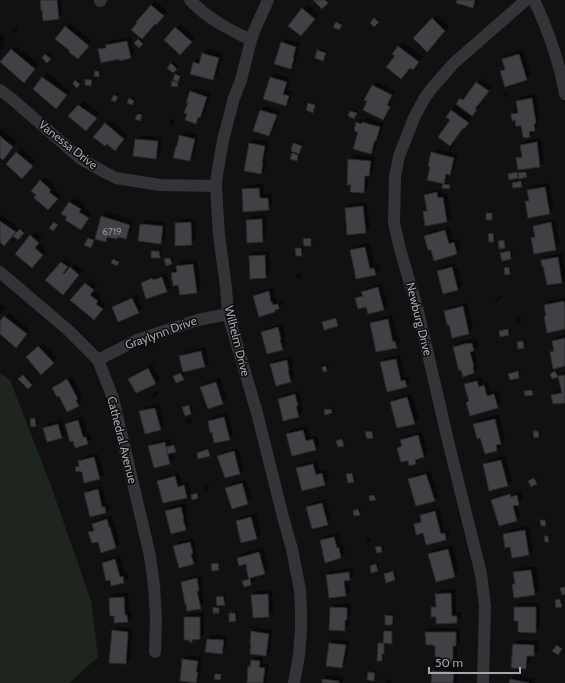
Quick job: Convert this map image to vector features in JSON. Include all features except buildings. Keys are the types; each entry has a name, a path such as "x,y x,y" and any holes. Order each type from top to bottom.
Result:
{"street":[{"path":"190,0 196,7 224,27 251,40"},
{"name":"Wilhelm Drive","path":"268,0 251,40 223,140 216,186 219,235 228,314 257,413 292,549 300,590 301,629 299,655 294,683"},
{"name":"Newburg Drive","path":"484,683 485,612 481,574 418,311 394,223 395,177 399,156 414,118 424,99 432,88 454,63 526,0"},
{"path":"534,0 554,48 561,72 565,94"},
{"name":"Vanessa Drive","path":"0,90 81,158 106,174 116,178 160,186 216,186"},
{"name":"Cathedral Avenue","path":"0,272 68,330 98,360 113,398 150,556 156,618 155,652"},
{"name":"Graylynn Drive","path":"98,360 137,340 198,320 228,314"}],"shaded area":[{"path":"0,373 10,380 50,483 91,601 98,657 69,683 0,683"}]}
